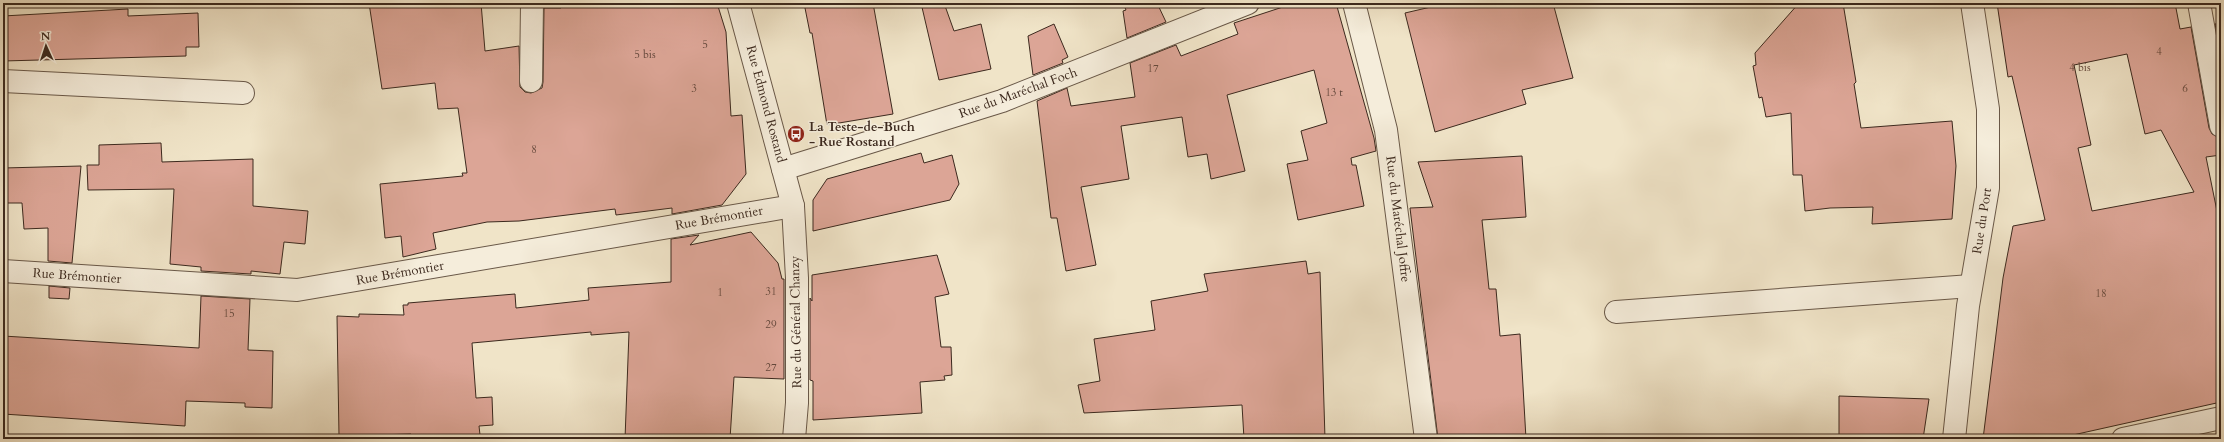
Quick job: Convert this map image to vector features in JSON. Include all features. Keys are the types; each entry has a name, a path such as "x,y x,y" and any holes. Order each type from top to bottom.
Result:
{"street":[{"path":"531,81 532,3"},
{"name":"Rue Edmond Rostand","path":"738,3 792,206"},
{"name":"Rue du Maréchal Foch","path":"783,169 1002,101 1248,3"},
{"name":"Rue du Maréchal Joffre","path":"1354,3 1386,130 1426,439"},
{"name":"Rue du Port","path":"1954,439 1971,286 1988,188 1988,109 1972,3"},
{"path":"2199,3 2221,126"},
{"path":"3,81 243,94"},
{"name":"Rue Brémontier","path":"3,271 297,290 792,206"},
{"name":"Rue du Général Chanzy","path":"792,206 797,278 797,403 794,439"},
{"path":"1616,312 1971,286"},
{"path":"2123,439 2221,418"}],"building":[{"path":"369,3 481,3 485,51 519,46 520,87 525,92 531,93 542,88 543,82 544,8 561,8 561,3 717,3 726,32 731,116 742,115 746,174 722,205 672,214 672,208 616,215 615,209 519,221 487,222 433,233 436,249 403,257 401,236 385,238 380,184 463,176 462,173 467,173 458,108 438,109 435,83 382,89"},
{"path":"804,3 873,3 893,114 827,125 812,33 810,33"},
{"path":"921,3 944,3 954,31 981,24 991,69 939,80"},
{"path":"1123,3 1157,3 1166,22 1127,38 1123,11 1126,10"},
{"path":"1295,3 1336,3 1374,138 1376,151 1351,158 1352,165 1356,165 1364,206 1298,220 1287,164 1308,160 1301,131 1327,123 1314,70 1227,95 1245,171 1211,179 1207,154 1188,157 1182,117 1121,126 1129,179 1081,187 1096,265 1066,271 1057,218 1051,218 1037,101 1067,88 1071,106 1135,97 1130,63 1176,45 1181,56 1238,34 1234,23"},
{"path":"1448,3 1553,3 1573,78 1522,90 1526,104 1435,132 1405,13"},
{"path":"1799,3 1843,3 1856,82 1854,84 1861,128 1952,121 1956,166 1952,219 1872,224 1873,207 1830,208 1805,211 1802,175 1793,175 1791,113 1766,117 1762,97 1759,98 1753,66 1756,65 1755,53"},
{"path":"1997,3 2175,3 2180,29 2191,27 2209,128 2212,134 2221,138 2221,155 2206,157 2221,231 2221,402 2055,439 1983,439 2003,278 2013,226 2045,220 2012,76 2008,77","holes":["2127,54 2145,134 2161,130 2194,192 2092,211 2078,148 2091,145 2074,65"]},
{"path":"128,9 128,16 198,13 199,47 186,47 186,56 3,61 3,16"},
{"path":"2221,23 2221,55 2215,24"},
{"path":"1054,24 1068,57 1062,60 1063,63 1033,75 1028,36"},
{"path":"161,143 162,162 253,159 253,206 308,211 305,244 284,242 280,274 251,271 251,274 201,271 201,267 170,264 174,189 88,190 87,165 99,165 99,145"},
{"path":"921,153 924,163 952,155 959,184 950,200 813,231 813,200 827,179"},
{"path":"1522,156 1526,217 1482,220 1489,289 1496,289 1500,336 1520,334 1526,439 1438,439 1410,208 1433,207 1418,162"},
{"path":"81,166 72,263 48,261 48,228 24,229 22,203 3,203 3,168"},
{"path":"751,232 778,263 782,279 784,279 784,379 734,377 730,439 625,439 629,332 591,335 591,332 472,343 476,398 492,397 493,425 479,426 480,435 441,439 411,439 411,434 339,436 337,316 359,317 359,314 404,315 403,305 408,305 408,303 515,294 516,308 589,300 588,288 671,282 671,239 699,235 690,245"},
{"path":"937,255 949,294 935,297 941,347 951,347 952,375 944,376 945,380 920,382 922,413 813,420 813,381 810,380 810,298 812,301 812,275"},
{"path":"1306,261 1308,274 1320,272 1325,439 1244,439 1242,405 1084,413 1078,385 1100,381 1094,339 1155,330 1151,301 1208,291 1204,274"},
{"path":"49,286 70,288 69,299 49,298"},
{"path":"201,296 250,299 248,350 273,351 272,408 245,407 245,403 186,401 185,426 3,414 3,336 199,348"},
{"path":"1839,396 1929,399 1923,439 1839,439"}],"place":[{"name":"La Teste-de-Buch - Rue Rostand","path":"796,134"}]}
